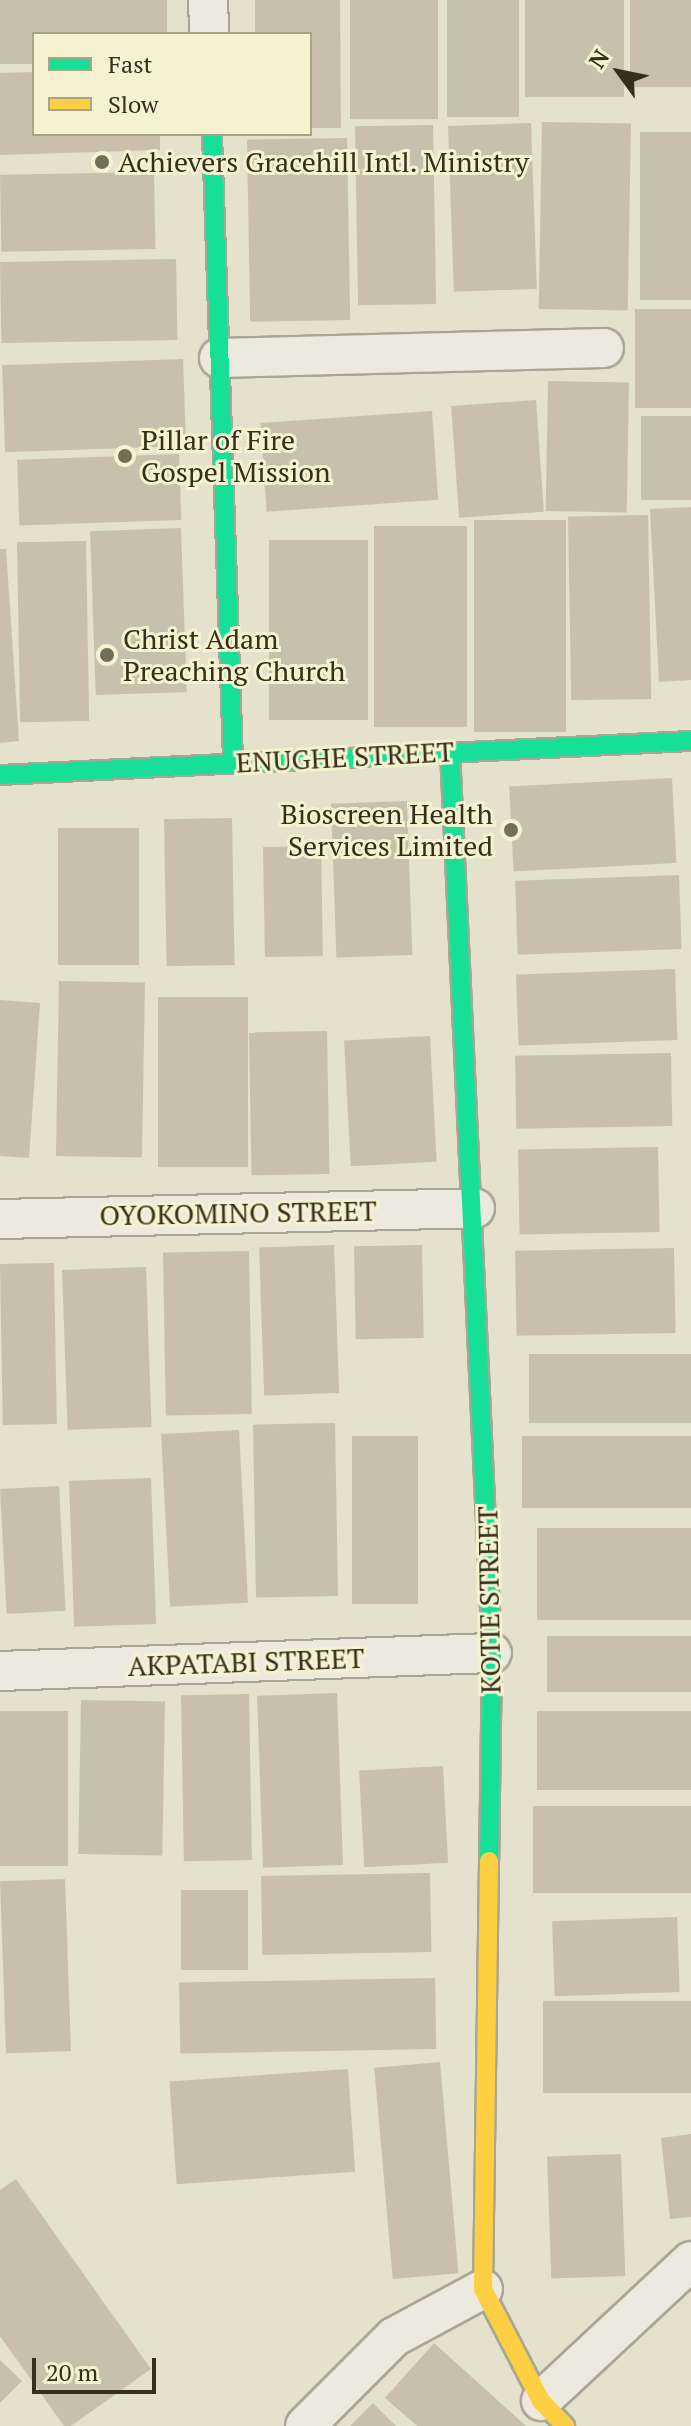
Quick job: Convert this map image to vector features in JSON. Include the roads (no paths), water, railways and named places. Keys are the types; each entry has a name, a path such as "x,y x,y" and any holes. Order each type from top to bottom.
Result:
{"street":[{"path":"208,0 209,32"},
{"path":"212,136 233,762"},
{"path":"219,358 604,348"},
{"name":"ENUGHE STREET","path":"0,775 691,741"},
{"name":"KOTIE STREET","path":"450,751 475,1208 492,1653 483,2289 553,2414"},
{"name":"OYOKOMINO STREET","path":"0,1219 475,1208"},
{"name":"AKPATABI STREET","path":"0,1671 492,1653"},
{"path":"553,2414 691,2261"},
{"path":"305,2426 394,2337 483,2289"}],"place":[{"name":"Achievers Gracehill Intl. Ministry","path":"102,162"},
{"name":"Pillar of Fire Gospel Mission","path":"125,456"},
{"name":"Christ Adam Preaching Church","path":"107,655"},
{"name":"Bioscreen Health Services Limited","path":"511,830"}]}
